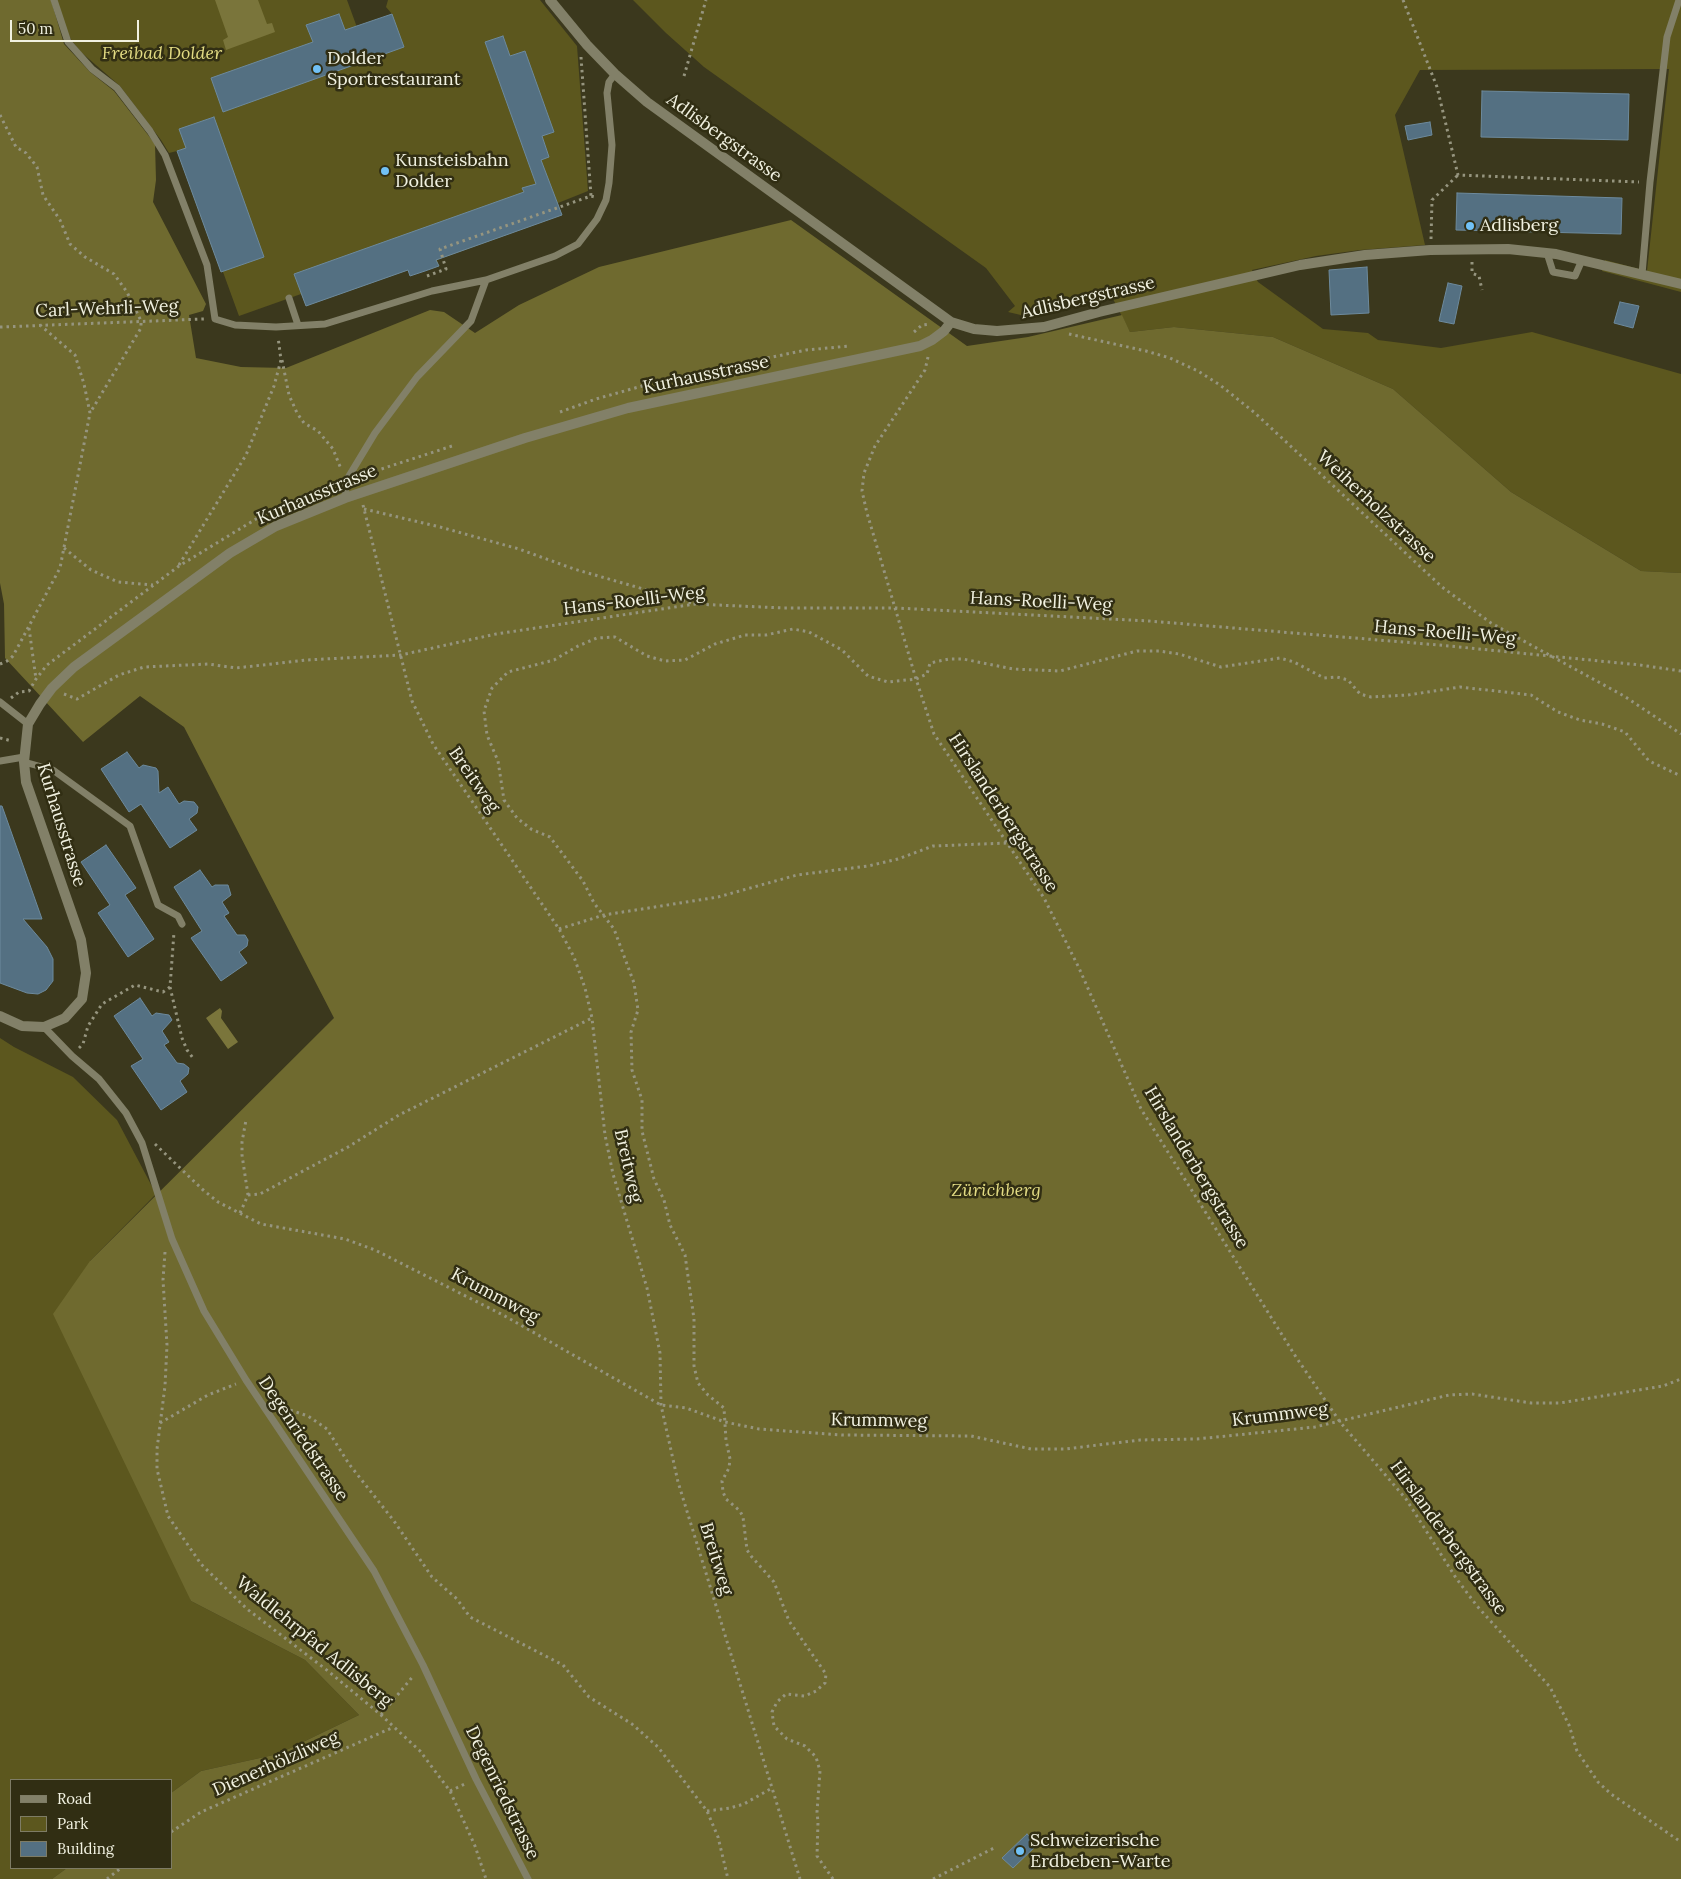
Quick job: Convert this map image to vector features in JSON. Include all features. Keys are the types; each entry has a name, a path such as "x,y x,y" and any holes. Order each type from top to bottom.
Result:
{"street":[{"name":"Adlisbergstrasse","path":"550,0 587,45 615,74 647,102 951,322 974,329 997,331 1044,327 1099,312 1300,265 1365,255 1430,250 1508,249 1547,253 1681,284"},
{"name":"Kurhausstrasse","path":"44,1027 65,1018 82,999 86,973 81,940 26,782 24,760 28,724 52,688 74,668 230,553 276,526 360,492 525,438 628,408 920,346 944,331 951,322"},
{"path":"0,1016 22,1026 44,1027"}],"lane":[{"path":"54,0 68,42 92,68 117,88 150,131 165,155 207,265 215,319 235,324 276,327 325,324 432,291 486,280 555,256 578,244 597,219 606,200 612,145 607,92 609,82 615,74"},
{"path":"1642,274 1650,182 1667,37 1680,0"},
{"path":"1547,253 1553,272 1575,276 1582,260"},
{"path":"345,498 346,481 375,433 417,377 471,321 486,280"},
{"path":"289,298 298,325"},
{"path":"0,702 28,724"},
{"path":"0,762 24,760 52,770 130,826 158,905 178,916 182,924"},
{"name":"Degenriedstrasse","path":"44,1027 72,1056 99,1079 126,1113 142,1143 172,1239 204,1311 246,1380 374,1571 423,1664 476,1779 528,1879"}],"path":[{"path":"684,76 706,0"},
{"path":"1404,0 1437,86 1458,175"},
{"path":"425,271 426,276 446,269 440,249 591,196 580,53"},
{"path":"0,115 16,147 26,153 37,168 43,195 60,220 70,244 85,257 114,274 127,292 141,321 141,328 90,413 60,568 13,656 0,664"},
{"path":"1430,250 1432,200 1458,175 1650,182"},
{"path":"1473,249 1472,273 1479,276 1482,290"},
{"name":"Carl-Wehrli-Weg","path":"0,327 215,319"},
{"path":"40,325 75,354 90,413"},
{"path":"276,327 289,395 297,414 304,424 318,432 333,450 346,481"},
{"name":"Weiherholzstrasse","path":"1044,327 1170,358 1198,371 1220,385 1255,413 1442,587 1491,623 1624,696 1681,734"},
{"name":"Hirslanderbergstrasse","path":"932,340 924,370 875,446 864,473 862,491 916,679 934,734 1044,898 1079,968 1141,1109 1268,1314 1340,1422 1406,1500 1456,1578 1477,1606 1550,1686 1569,1725 1577,1751 1598,1782 1611,1794 1681,1842"},
{"path":"179,566 246,455 274,386 281,360"},
{"name":"Breitweg","path":"360,492 412,701 433,744 560,929 574,958 585,988 592,1018 605,1134 613,1174 647,1288 660,1353 660,1405 678,1482 800,1879"},
{"path":"364,509 440,527 519,549 574,569 695,604"},
{"path":"64,548 91,570 118,582 153,585"},
{"name":"Hans-Roelli-Weg","path":"52,688 77,699 119,675 144,667 208,664 236,668 306,660 402,655 496,634 695,604 784,608 896,608 1149,621 1439,645 1640,665 1681,671"},
{"path":"29,628 36,679"},
{"path":"833,1879 817,1856 817,1812 820,1772 816,1757 805,1746 787,1740 774,1726 772,1712 777,1702 786,1694 806,1696 816,1691 826,1682 826,1674 788,1621 774,1582 747,1550 743,1517 726,1499 723,1492 722,1481 729,1468 730,1459 726,1440 724,1408 708,1395 698,1383 694,1366 694,1319 685,1255 670,1225 664,1200 654,1179 642,1131 642,1100 632,1070 631,1032 638,1010 634,983 614,929 594,902 583,881 550,837 531,829 517,818 504,800 498,761 487,735 484,711 492,688 508,672 554,660 578,646 597,638 615,637 646,656 665,661 685,660 714,644 745,634 766,635 793,629 808,632 842,650 868,676 888,682 916,679 927,674 930,663 949,659 963,659 1013,669 1060,671 1136,651 1160,651 1179,654 1221,667 1280,658 1294,662 1324,678 1338,677 1348,680 1360,694 1372,698 1460,688 1531,696 1558,712 1625,732 1648,761 1681,776"},
{"path":"560,929 604,915 718,897 798,875 868,866 898,859 934,846 1007,843"},
{"path":"182,924 174,932 170,987 182,1038 193,1058"},
{"path":"72,1056 83,1044 88,1026 102,1004 135,985 163,992 170,987"},
{"path":"248,1195 260,1194 348,1147 399,1115 592,1018"},
{"path":"240,1214 248,1195 242,1155 246,1120"},
{"name":"Krummweg","path":"142,1143 155,1144 218,1202 261,1224 345,1239 376,1250 503,1315 660,1405 686,1408 725,1422 759,1429 842,1435 971,1436 1031,1449 1065,1449 1140,1440 1197,1439 1315,1427 1449,1395 1472,1394 1531,1402 1560,1402 1662,1386 1681,1379"},
{"name":"Waldlehrpfad Adlisberg","path":"172,1239 165,1252 164,1280 167,1345 165,1386 157,1449 157,1469 168,1516 201,1564 247,1609 328,1671 381,1715 420,1751 450,1791 475,1846 486,1879"},
{"path":"159,1424 208,1395 246,1380"},
{"path":"260,1400 308,1416 327,1429 349,1464 394,1521 432,1577 457,1599 470,1617 563,1664 589,1697 632,1724 658,1747 706,1811 718,1837 728,1879"},
{"path":"381,1715 423,1664"},
{"name":"Dienerhölzliweg","path":"172,1831 201,1812 394,1727"},
{"path":"450,1791 476,1779"},
{"path":"706,1811 744,1804 772,1788"},
{"path":"933,1879 994,1848"},
{"path":"107,1879 120,1869"}],"green space":[{"name":"Zürichberg","path":"0,0 51,0 64,44 90,72 114,91 155,144 156,180 153,202 206,304 203,311 189,315 196,358 241,367 286,368 430,310 444,312 475,333 519,305 599,267 791,220 967,346 1028,337 1122,315 1130,332 1174,327 1273,337 1393,389 1511,492 1641,571 1681,573 1681,1879 52,1879 66,1869 172,1869 172,1792 201,1771 278,1754 359,1715 305,1660 191,1601 53,1314 90,1261 334,1018 184,727 140,696 83,742 5,658 4,604 0,583"},
{"name":"Kunsteisbahn Dolder","path":"57,0 347,0 358,30 390,19 392,14 386,7 388,0 540,0 577,46 588,191 558,203 562,215 437,260 439,266 408,270 306,306 301,294 239,316 177,151 169,153 120,86 81,52 72,41 65,28"},
{"path":"633,0 1681,0 1681,292 1602,271 1605,260 1647,271 1669,69 1420,70 1395,115 1425,245 1360,250 1316,256 1252,270 1258,282 1323,329 1368,333 1378,340 1441,348 1532,332 1681,374 1681,573 1641,571 1511,492 1393,389 1273,337 1174,327 1130,332 1111,295 1025,316 1008,312 1015,306 986,268 704,67"},
{"path":"0,1038 73,1077 117,1120 156,1194 90,1261 191,1601 305,1660 359,1715 278,1754 201,1771 172,1792 172,1779 10,1779 10,1869 66,1869 52,1879 0,1879"}],"shaded area":[{"path":"215,0 258,0 267,24 272,23 275,32 226,50 223,40 228,37"},
{"path":"220,1008 222,1011 221,1018 238,1042 228,1049 206,1018"}],"building":[{"path":"339,14 345,30 392,14 404,47 223,112 211,78 313,42 306,25"},
{"path":"503,36 510,56 525,51 554,132 542,136 549,157 541,160 562,215 436,260 439,266 425,271 410,276 408,270 306,306 294,274 524,192 522,188 536,184 485,42"},
{"path":"1482,91 1629,94 1628,140 1481,137"},
{"path":"214,117 264,257 221,272 177,151 186,148 179,129"},
{"path":"1430,122 1432,135 1408,140 1405,126"},
{"path":"1457,193 1622,198 1621,234 1456,230"},
{"path":"1367,267 1369,313 1331,315 1329,270"},
{"path":"1448,283 1462,286 1454,324 1439,321"},
{"path":"1620,302 1639,306 1633,328 1614,323"},
{"path":"127,752 139,768 143,765 156,768 158,771 159,793 168,787 179,804 184,801 194,802 198,807 197,813 189,819 197,830 170,848 141,804 129,812 101,769"},
{"path":"0,806 2,806 42,919 23,919 47,947 53,959 53,981 46,990 38,994 27,993 0,983"},
{"path":"106,845 136,888 125,895 154,939 128,957 98,913 110,905 81,862"},
{"path":"200,870 212,887 215,885 228,885 231,895 222,902 229,913 224,916 237,935 245,935 248,940 247,946 239,952 247,963 221,981 191,938 202,931 174,887"},
{"path":"140,998 152,1016 156,1013 169,1015 172,1020 162,1031 169,1042 164,1045 177,1063 184,1064 189,1068 188,1074 180,1081 187,1092 161,1110 131,1066 143,1059 114,1016"},
{"name":"Schweizerische Erdbeben-Warte","path":"1027,1834 1037,1845 1013,1868 1002,1858"}],"place":[{"name":"Dolder Sportrestaurant","path":"317,69"},
{"name":"Kunsteisbahn Dolder","path":"385,171"},
{"name":"Adlisberg","path":"1470,226"},
{"name":"Schweizerische Erdbeben-Warte","path":"1020,1851"}],"park label":[{"name":"Freibad Dolder","path":"162,54"}]}
